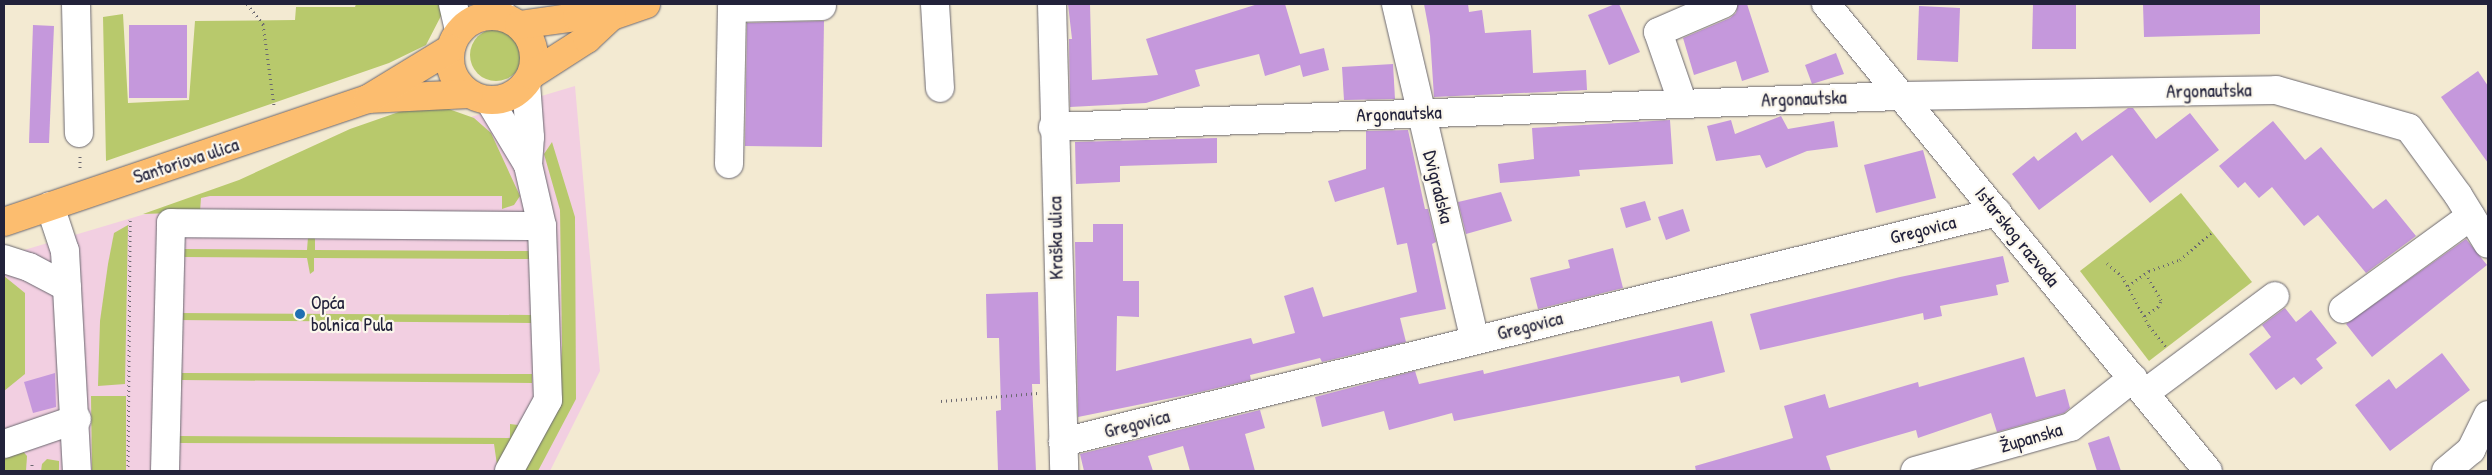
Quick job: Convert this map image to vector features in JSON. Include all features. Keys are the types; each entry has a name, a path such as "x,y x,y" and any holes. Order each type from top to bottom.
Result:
{"main road":[{"path":"612,16 586,39 528,79 510,96 479,97 452,74 454,40 480,17 506,15 612,16 646,4"},
{"path":"506,15 534,48 528,79"},
{"name":"Santoriova ulica","path":"4,222 368,99 454,40"},
{"name":"Santoriova ulica","path":"368,99 479,97"}],"street":[{"path":"76,4 79,133"},
{"path":"453,4 454,40"},
{"path":"935,4 940,88"},
{"name":"Kraška ulica","path":"1052,4 1053,127 1064,471"},
{"name":"Dvigradska","path":"1396,4 1420,113 1475,340"},
{"path":"1683,104 1658,32 1723,4"},
{"name":"Istarskog razvoda","path":"1826,4 2208,471"},
{"path":"729,164 732,6 822,6"},
{"path":"509,471 548,400 542,226 528,165 530,136 528,79"},
{"name":"Argonautska","path":"1053,127 1900,96 2276,90 2408,128 2471,216 2488,244"},
{"path":"479,97 528,165"},
{"path":"50,206 65,251 77,420 77,471"},
{"name":"Gregovica","path":"1063,442 1997,212"},
{"path":"2343,309 2471,216"},
{"path":"165,471 171,223 542,226"},
{"path":"4,259 29,267 67,287"},
{"name":"Županska","path":"1915,471 2071,427 2139,385 2182,366 2275,296"},
{"path":"2446,471 2471,450 2488,415"},
{"path":"4,444 77,420"}],"path":[{"path":"247,4 263,24 275,109"},
{"path":"128,471 130,217"},
{"path":"2128,286 2146,274 2180,260 2212,232"},
{"path":"2108,263 2128,286 2145,316 2182,366"},
{"path":"2145,316 2158,307 2161,300 2146,274"},
{"path":"941,402 1060,392"}],"shaded area":[{"name":"Opća bolnica Pula","path":"575,86 600,371 550,471 4,471 4,256"}],"green space":[{"path":"356,4 440,4 443,12 426,45 389,63 106,161 103,17 123,14 128,103 189,100 195,21 295,20 296,7 355,7"},
{"path":"491,29 501,29 510,33 518,41 522,55 518,69 510,77 501,81 491,81 482,77 474,69 470,60 470,50 474,41 482,33"},
{"path":"416,106 443,107 474,118 491,133 520,196 514,205 502,209 502,196 210,196 201,198 200,212 143,214 239,180 350,129"},
{"path":"552,142 575,217 576,399 538,471 523,471 559,404 562,345 560,210 544,154"},
{"path":"2181,193 2252,282 2149,361 2080,271"},
{"path":"128,225 125,384 98,386 100,321 108,264 114,233"},
{"path":"308,237 315,238 315,250 532,251 532,259 314,258 314,271 310,274 307,258 183,257 184,249 307,250"},
{"path":"4,276 25,293 25,374 4,391"},
{"path":"178,313 531,315 531,323 178,320"},
{"path":"180,358 182,373 532,374 532,383 182,380 180,397"},
{"path":"91,396 126,396 126,471 92,471"},
{"path":"510,424 518,425 520,430 497,465 494,444 179,443 179,436 510,438"},
{"path":"22,450 27,456 26,471 4,471 4,452"},
{"path":"47,459 59,461 59,471 41,471 42,464"}],"building":[{"path":"1068,4 1090,4 1092,80 1158,75 1146,39 1258,4 1285,4 1300,54 1324,48 1329,70 1303,77 1300,65 1265,76 1259,54 1195,70 1200,86 1146,103 1070,107 1069,39 1072,39"},
{"path":"1424,4 1468,4 1469,12 1482,10 1485,33 1531,30 1533,73 1586,70 1587,90 1434,97 1430,36"},
{"path":"1619,4 1640,52 1609,65 1588,15"},
{"path":"1738,4 1747,4 1769,72 1742,81 1736,61 1694,75 1683,38 1730,18 1736,13"},
{"path":"2033,4 2076,4 2076,49 2032,49"},
{"path":"2143,4 2260,4 2260,34 2144,37"},
{"path":"1919,6 1960,8 1958,62 1917,60"},
{"path":"824,21 822,147 745,146 747,23"},
{"path":"33,25 54,26 49,143 29,143"},
{"path":"129,25 187,25 187,98 129,98"},
{"path":"1836,53 1844,74 1812,84 1805,65"},
{"path":"1393,64 1395,99 1344,100 1342,67"},
{"path":"2478,71 2488,86 2488,163 2441,97"},
{"path":"2128,108 2133,108 2156,139 2190,113 2219,150 2150,203 2112,155 2039,210 2012,174 2034,156 2038,161 2076,132 2082,141"},
{"path":"1781,116 1788,129 1834,121 1838,147 1807,151 1766,168 1760,155 1716,161 1707,126 1731,120 1735,134"},
{"path":"1670,120 1673,164 1579,170 1580,176 1500,183 1498,164 1534,159 1532,128"},
{"path":"2273,121 2305,160 2321,147 2373,209 2386,199 2416,236 2366,273 2318,215 2304,226 2272,187 2259,198 2245,182 2238,188 2219,166"},
{"path":"1408,130 1425,209 1428,209 1436,242 1432,244 1446,309 1400,318 1406,342 1322,362 1320,358 1250,375 1251,380 1078,417 1075,242 1093,242 1093,224 1123,224 1123,281 1139,281 1139,317 1117,316 1116,371 1251,338 1253,344 1295,333 1284,296 1313,287 1323,317 1417,292 1407,243 1397,245 1384,187 1335,202 1328,181 1366,169 1366,131"},
{"path":"1217,138 1217,163 1120,166 1120,182 1076,184 1075,142"},
{"path":"1923,150 1936,198 1876,213 1864,165"},
{"path":"1501,192 1512,221 1466,234 1458,202"},
{"path":"1645,201 1651,220 1626,228 1620,208"},
{"path":"1683,209 1690,231 1666,240 1658,217"},
{"path":"2466,239 2487,265 2372,357 2346,324"},
{"path":"1613,248 1623,288 1538,309 1530,278 1570,268 1568,260"},
{"path":"2003,256 2009,282 1996,285 1998,295 1940,306 1942,316 1924,320 1923,313 1760,350 1750,314 1900,277"},
{"path":"1038,292 1040,384 1032,384 1036,471 998,471 996,411 1001,410 999,338 987,338 986,294"},
{"path":"2285,308 2296,322 2311,310 2337,343 2316,359 2323,368 2301,385 2294,377 2276,390 2249,354 2271,337 2262,325"},
{"path":"1712,321 1725,372 1681,383 1679,376 1454,421 1452,413 1389,430 1384,411 1322,427 1315,397 1415,371 1419,384 1483,370 1484,374"},
{"path":"2442,353 2470,390 2390,451 2355,405 2389,379 2396,389"},
{"path":"2024,357 2036,397 2065,389 2070,408 2064,413 1997,432 1991,413 1918,438 1916,430 1826,456 1831,471 1696,471 1695,466 1793,438 1784,406 1825,394 1829,408 1918,382 1919,387"},
{"path":"55,373 56,407 33,413 24,382"},
{"path":"1260,410 1265,428 1245,434 1255,471 1190,471 1183,446 1148,456 1153,471 1084,471 1080,454"},
{"path":"2109,436 2121,471 2097,471 2088,443"}],"place":[{"name":"Opća bolnica Pula","path":"300,314"}]}
